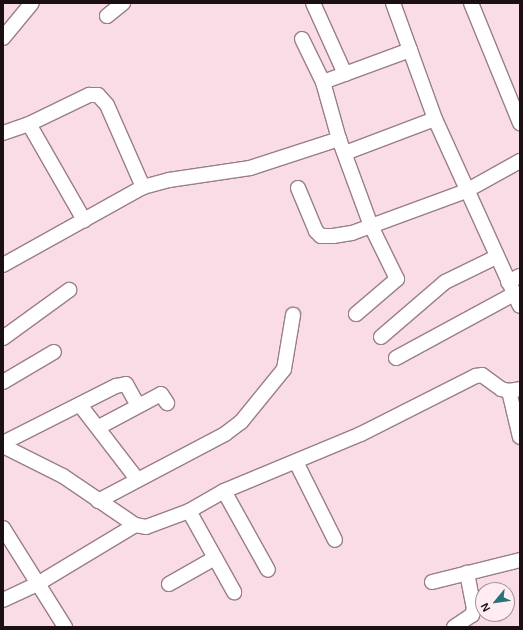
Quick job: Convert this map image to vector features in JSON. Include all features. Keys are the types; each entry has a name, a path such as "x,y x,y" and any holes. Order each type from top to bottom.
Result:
{"street":[{"path":"3,38 32,3"},
{"path":"107,16 123,3"},
{"path":"313,3 345,74"},
{"path":"393,3 435,119 496,257 515,289 396,358"},
{"path":"471,3 520,123"},
{"path":"302,39 323,82 339,139 346,153 371,226 397,279 356,314"},
{"path":"323,82 410,50"},
{"path":"3,133 28,124 90,95 98,95 106,105 143,188"},
{"path":"346,153 435,119"},
{"path":"28,124 84,220"},
{"path":"3,265 143,188 198,176 250,168 339,139"},
{"path":"298,188 316,231 321,236 352,233 466,191 520,161"},
{"path":"381,337 445,282 496,257"},
{"path":"3,338 69,290"},
{"path":"98,501 137,479 226,434 241,422 284,369 293,315"},
{"path":"3,382 54,352"},
{"path":"3,446 63,476 135,525 146,527 189,511 224,491 296,462 399,415 476,376 482,375 501,389 514,390 520,437"},
{"path":"3,443 80,404 126,384 138,406"},
{"path":"99,427 162,394 167,403"},
{"path":"80,404 99,427 137,479"},
{"path":"296,462 335,540"},
{"path":"224,491 268,570"},
{"path":"189,511 234,592"},
{"path":"3,600 39,583 135,525"},
{"path":"3,528 39,583 65,627"},
{"path":"169,584 215,558"},
{"path":"432,582 520,560"},
{"path":"454,627 472,615 474,609 466,573"}]}
